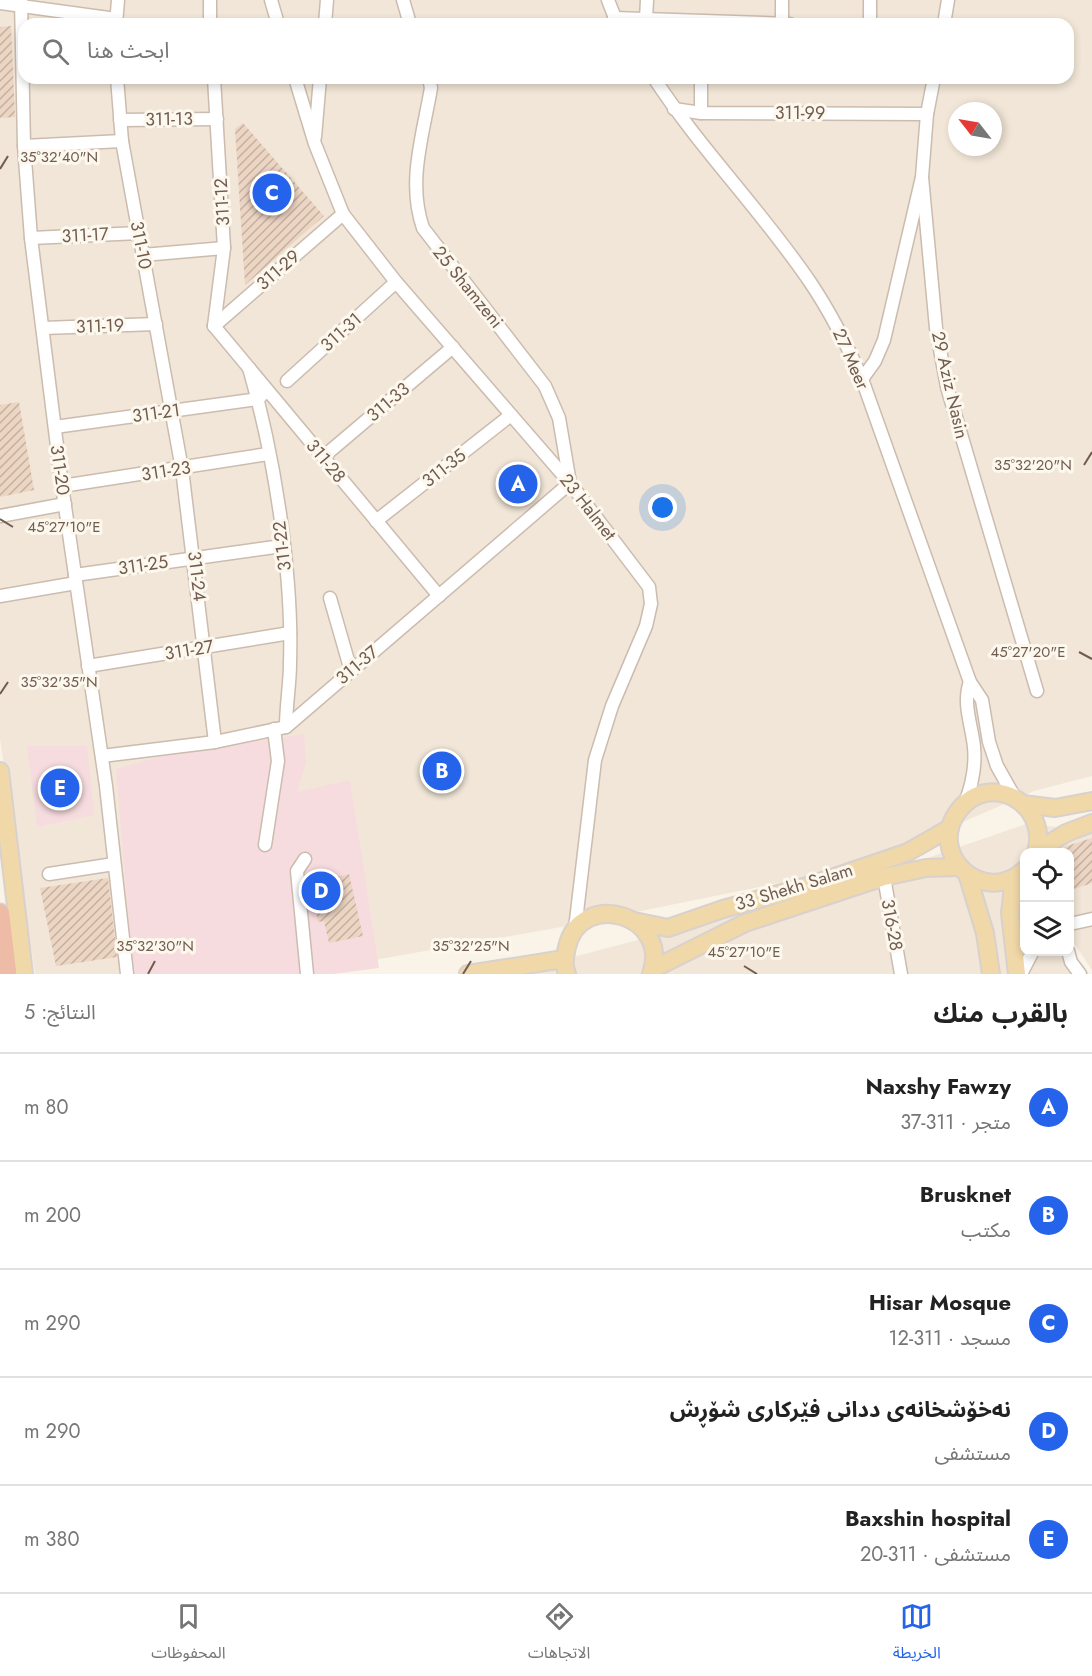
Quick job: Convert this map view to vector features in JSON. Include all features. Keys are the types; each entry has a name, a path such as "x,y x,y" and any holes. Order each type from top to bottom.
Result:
{"highway":[{"path":"0,913 21,972"}],"main road":[{"path":"0,771 21,972"},
{"path":"965,803 984,794 1005,794 1019,801 1055,808 1092,801"},
{"path":"1019,801 1037,825 1036,848"},
{"name":"33 Shekh Salam","path":"575,929 592,917 603,914 614,914 668,928 723,909 811,885 908,852 950,828 958,811 965,803"},
{"path":"1042,848 1066,833 1092,823"},
{"path":"950,828 951,850 964,872 985,933 991,974"},
{"name":"33 Shekh Salam","path":"634,921 648,937 652,947 652,971 745,923 884,877 926,868 964,872 993,883 1019,874"},
{"path":"1019,874 1010,920 1019,974"},
{"path":"468,974 566,967 569,938 575,929"}],"street":[{"path":"116,18 118,0"},
{"path":"210,0 210,18"},
{"path":"271,0 276,18"},
{"path":"326,18 327,0"},
{"path":"403,0 408,18"},
{"path":"608,0 615,18"},
{"path":"646,18 647,0"},
{"path":"782,0 782,18"},
{"path":"870,0 870,18"},
{"path":"945,18 948,0"},
{"path":"0,3 21,3 96,18"},
{"name":"311-20","path":"21,3 21,18"},
{"name":"311-20","path":"23,84 24,146 31,238 62,486 102,756 127,974"},
{"name":"311-10","path":"117,84 122,141 173,410"},
{"name":"311-12","path":"214,326 224,248 215,84"},
{"name":"23 Halmet","path":"297,84 315,144 343,214 396,282 570,483 646,580 651,604 646,626 612,706 594,760 575,929"},
{"path":"315,144 320,84"},
{"name":"25 Shamzeni","path":"430,84 415,184 416,208 423,228 545,386 559,418 570,483"},
{"name":"27 Meer","path":"658,84 674,109 809,280 830,312 862,379 970,682 981,700 994,760 1019,801"},
{"path":"701,84 701,113"},
{"name":"29 Aziz Nasin","path":"862,379 875,360 884,339 922,177 927,114 933,84"},
{"name":"311-99","path":"674,109 701,113 927,114"},
{"name":"311-13","path":"120,120 218,119"},
{"path":"24,146 122,141"},
{"name":"29 Aziz Nasin","path":"922,177 936,328 947,387 1037,690"},
{"name":"311-29","path":"214,326 343,214"},
{"name":"311-17","path":"31,238 139,232"},
{"path":"143,255 224,248"},
{"name":"311-31","path":"287,381 396,282"},
{"name":"311-19","path":"43,327 156,324"},
{"name":"311-22","path":"214,326 249,368 262,394 268,454 282,546 290,633 278,761 265,845"},
{"name":"311-33","path":"323,457 453,347"},
{"name":"311-21","path":"55,427 262,394"},
{"name":"311-28","path":"262,394 323,457 439,596"},
{"name":"311-24","path":"173,410 195,558 215,742"},
{"name":"311-35","path":"376,521 512,415"},
{"name":"311-23","path":"62,486 268,454"},
{"name":"311-37","path":"102,756 215,742 280,728 351,671 570,483"},
{"path":"0,516 65,504"},
{"name":"311-25","path":"0,596 75,579 195,558 282,546"},
{"path":"330,598 351,671"},
{"name":"311-27","path":"88,666 290,633"},
{"name":"27 Meer","path":"965,803 973,781 975,757 966,698 970,682"},
{"path":"304,859 297,871 307,974"},
{"path":"49,874 114,864"},
{"name":"316-28","path":"884,877 901,974"},
{"path":"1074,923 1092,919"},
{"path":"1019,974 1031,956"},
{"path":"1069,956 1080,974"}],"shaded area":[{"path":"0,0 1092,0 1092,776 1034,791 862,866 567,926 295,974 35,974 0,739"},
{"path":"304,734 306,762 297,792 350,780 379,968 333,974 133,974 116,769 162,756"},
{"path":"27,746 87,746 94,815 37,827"},
{"path":"1092,823 1092,970 1074,943 1074,848 1035,848 1028,830 1031,848 1020,848 1020,956 1074,956 1074,953 1088,974 509,974 653,936 756,903 919,861 1026,824 1069,828"}],"building":[{"path":"11,26 15,117 0,118 0,27"},
{"path":"243,123 324,216 245,285 235,129"},
{"path":"19,402 34,490 0,497 0,405"},
{"path":"1092,838 1092,883 1074,889 1074,848 1064,847"},
{"path":"349,874 363,936 329,943 324,921 318,922 310,883"},
{"path":"108,878 117,957 56,966 40,888"}],"place":[{"name":"Hisar Mosque","path":"272,193"},
{"name":"Naxshy Fawzy","path":"518,484"},
{"name":"Brusknet","path":"442,771"},
{"name":"Baxshin hospital","path":"60,788"},
{"name":"نەخۆشخانەی ددانی فێرکاری شۆڕش","path":"321,891"}]}
